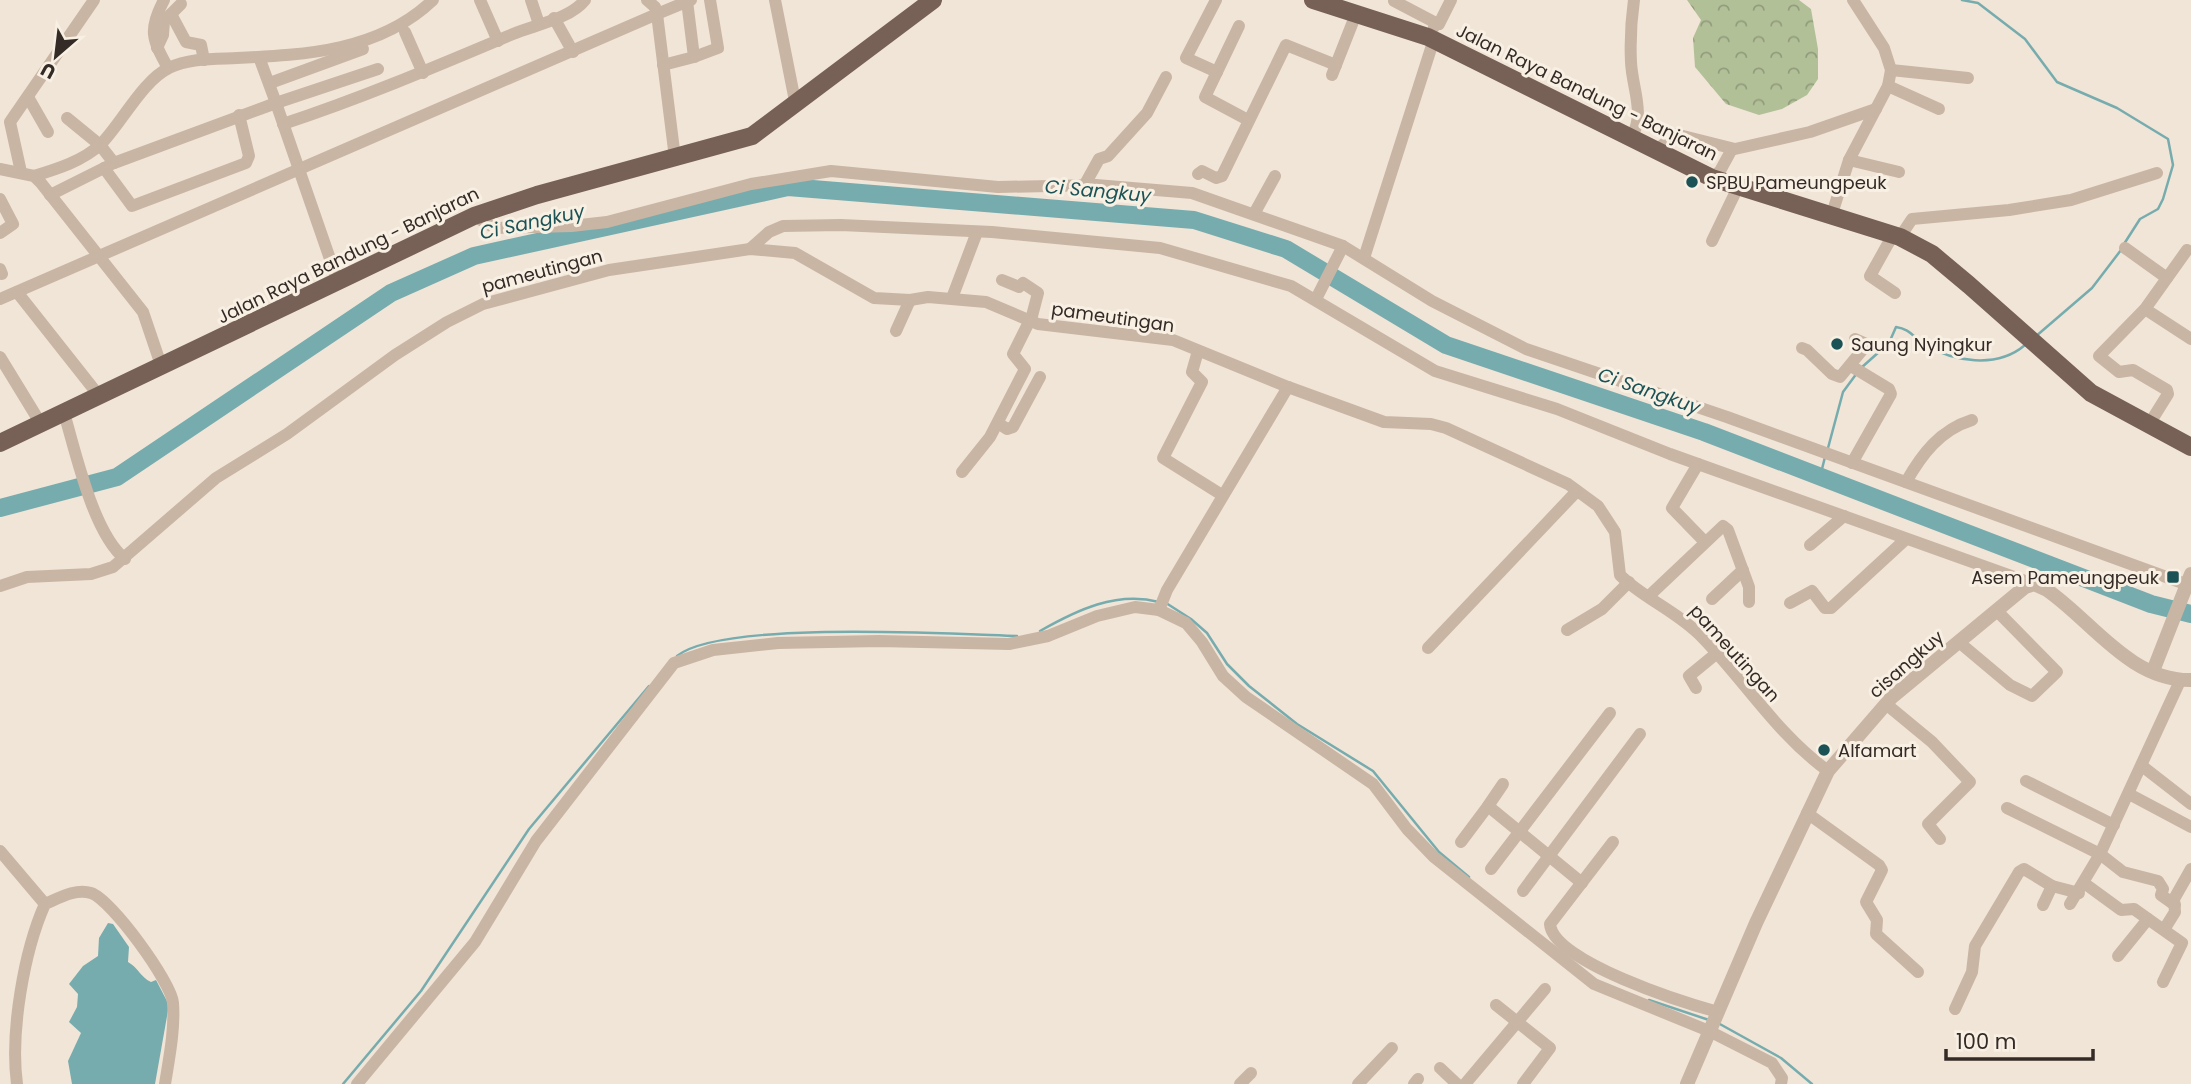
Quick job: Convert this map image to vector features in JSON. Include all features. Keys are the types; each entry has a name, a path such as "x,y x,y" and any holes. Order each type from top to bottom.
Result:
{"main road":[{"name":"Jalan Raya Bandung - Banjaran","path":"0,443 162,368 474,216 537,195 752,136 796,106 933,0"},
{"name":"Jalan Raya Bandung - Banjaran","path":"1312,0 1433,33 1712,178 1897,235 1931,254 2091,393 2191,447"}],"street":[{"path":"20,172 9,126 94,0"},
{"path":"164,0 155,17 153,39 168,68"},
{"path":"0,169 34,176 58,169 100,145 168,68 204,60 324,52 363,40 410,20 433,0"},
{"path":"270,83 405,32 443,0"},
{"path":"480,0 499,41"},
{"path":"531,0 539,24"},
{"path":"283,124 423,73 554,18 580,6 584,0"},
{"path":"648,0 655,7 657,14 675,158"},
{"path":"663,65 719,48 710,0"},
{"path":"775,0 796,106"},
{"path":"1216,0 1186,58 1217,72"},
{"path":"1395,0 1433,33"},
{"path":"1364,258 1433,33 1451,0"},
{"path":"1631,138 1637,128 1639,115 1631,65 1634,0"},
{"path":"1832,214 1849,160 1888,86 1891,70 1884,48 1853,0"},
{"path":"0,299 689,1 694,57"},
{"path":"157,48 163,35 162,25 181,4"},
{"path":"1198,174 1200,171 1218,178 1222,176 1286,44 1334,70 1356,13"},
{"path":"171,14 186,42 201,45 204,60"},
{"path":"554,18 573,52"},
{"path":"1239,26 1205,97 1248,120"},
{"path":"405,32 423,73"},
{"path":"259,57 338,282"},
{"path":"50,195 109,165 239,115 378,69"},
{"path":"1891,70 1968,78"},
{"path":"1084,186 1099,159 1108,156 1147,113 1166,78"},
{"path":"1888,86 1939,109"},
{"path":"28,97 48,132"},
{"path":"1656,151 1666,145 1670,136 1678,133 1732,149 1810,132 1877,109"},
{"path":"67,118 100,145 132,205 246,163 249,156 239,115"},
{"path":"1712,178 1720,171 1732,149"},
{"path":"1849,160 1899,172"},
{"path":"474,216 495,228 607,222 751,184 831,171 998,187 1084,186 1192,193 1254,214 1364,258 1432,301 1510,343 1906,482 2187,585 2153,671"},
{"path":"1895,293 1870,276 1897,235 1912,219 2071,200 2157,173"},
{"path":"34,176 143,312 162,368"},
{"path":"1254,214 1275,176"},
{"path":"1712,241 1738,187"},
{"path":"0,199 13,225 0,233"},
{"path":"750,249 769,232 783,226 841,225 977,232 1160,248 1292,286 1317,297 1436,371 1557,409 1698,464 2034,584 2057,596 2097,634 2129,659 2153,671 2186,680 2100,854 2070,904"},
{"path":"952,298 977,232"},
{"path":"1317,297 1342,248"},
{"path":"2125,248 2167,278"},
{"name":"pameutingan","path":"125,559 154,530 216,478 287,434 395,355 447,322 484,304 609,270 750,249 786,249 874,298 952,298 998,305 1029,321 1072,329 1173,340 1288,387 1384,422 1431,424 1446,428 1527,463 1577,491 1609,520 1615,532 1620,575 1675,612 1717,653 1798,749 1828,771"},
{"path":"2148,426 2168,392 2133,369 2119,372 2099,356 2146,309 2188,250"},
{"path":"962,472 998,423 1025,372 1024,366 1013,355 1029,321 1038,293 1023,283 1019,287 1002,280"},
{"path":"17,292 100,397"},
{"path":"896,331 910,300"},
{"path":"2146,309 2191,339"},
{"path":"1802,348 1832,374 1840,377 1855,369 1864,345 1856,339"},
{"path":"1198,351 1192,372 1202,382 1163,458 1222,495"},
{"path":"0,357 41,424"},
{"path":"1852,463 1891,394 1889,389 1855,369"},
{"path":"998,423 1007,429 1013,427 1040,377"},
{"path":"1161,605 1222,495 1288,387"},
{"path":"0,586 27,577 99,572 125,559 116,551 91,503 64,413"},
{"path":"1906,482 1931,444 1952,428 1972,420"},
{"path":"1698,464 1672,508 1706,542"},
{"path":"1428,648 1577,491"},
{"path":"1810,545 1843,516"},
{"path":"1650,595 1722,526 1726,526 1751,593 1749,602"},
{"path":"1790,603 1813,592 1825,608 1831,608 1906,539"},
{"path":"1712,599 1743,570"},
{"path":"1567,630 1602,609 1629,582"},
{"name":"cisangkuy","path":"1687,1084 1756,923 1828,771 1886,704 2025,587 2034,584"},
{"path":"357,1084 475,942 536,841 674,663 713,650 778,643 879,641 1009,644 1048,636 1097,616 1135,607 1161,605 1193,630 1223,676 1246,697 1373,784 1419,843 1536,941 1594,984 1714,1021"},
{"path":"1960,643 2010,685 2032,696 2057,672 1997,611"},
{"path":"1696,688 1689,676 1717,653"},
{"path":"1886,704 1932,742 1970,782 1928,824 1940,839"},
{"path":"1491,869 1610,713"},
{"path":"1523,891 1640,734"},
{"path":"2142,766 2191,804"},
{"path":"2026,781 2114,825"},
{"path":"1461,842 1503,785"},
{"path":"2129,794 2191,827"},
{"path":"1488,806 1582,883"},
{"path":"2007,808 2100,854 2123,872 2158,881 2161,884 2161,895 2175,905"},
{"path":"1807,813 1879,865 1882,870 1881,877 1866,902 1877,920 1876,934 1919,972"},
{"path":"1613,842 1550,924 1551,931 1587,960 1714,1021 1772,1063 1784,1082"},
{"path":"0,851 45,904"},
{"path":"1955,1009 1972,972 1975,946 2019,872 2024,869 2052,886 2081,888 2121,910 2134,909 2165,928 2182,943 2163,982"},
{"path":"2165,928 2175,912 2174,899 2191,869"},
{"path":"2043,905 2052,886"},
{"path":"17,1084 16,1048 23,988 35,927 45,904 75,892 93,893 115,911 148,954 174,1001 164,1084"},
{"path":"2118,956 2148,919"},
{"path":"1465,1084 1545,989"},
{"path":"1496,1005 1550,1048 1523,1084"},
{"path":"1359,1084 1392,1048"},
{"path":"1440,1068 1457,1084"},
{"path":"1240,1084 1251,1073"}],"green space":[{"path":"1687,0 1799,0 1811,9 1818,49 1818,79 1807,95 1782,109 1759,115 1726,104 1695,67 1693,38 1701,20"}],"water":[{"path":"108,923 113,924 129,947 128,962 147,980 156,980 169,1005 155,1084 72,1084 68,1061 81,1033 69,1022 77,1007 78,994 69,984 83,966 98,956 99,938"}],"waterway":[{"path":"1962,0 1978,3 2025,39 2057,82 2117,108 2168,139 2173,165 2163,199 2158,209 2140,219 2124,244"},
{"name":"Ci Sangkuy","path":"0,508 117,477 391,293 474,256 788,187 1194,220 1286,249 1446,345 1704,432 2151,604 2191,614"},
{"path":"2035,337 2092,288 2121,250"},
{"path":"1861,368 1889,343 1896,327 1908,331 1936,350 1961,359 2001,358 2025,345"},
{"path":"1828,448 1843,392 1857,373"},
{"path":"1820,477 1825,457"},
{"path":"1040,631 1097,604 1127,599 1159,602"},
{"path":"1166,603 1207,633 1227,664 1249,686 1297,724 1373,771 1439,852 1469,877"},
{"path":"677,656 702,645 740,637 787,633 893,632 1017,636"},
{"path":"343,1084 421,991 529,829 649,686"},
{"path":"1649,1000 1709,1020"},
{"path":"1718,1023 1781,1058 1812,1084"}],"place":[{"name":"SPBU Pameungpeuk","path":"1692,182"},
{"name":"Saung Nyingkur","path":"1837,344"},
{"name":"Asem Pameungpeuk","path":"2173,577"},
{"name":"Alfamart","path":"1824,750"}]}
